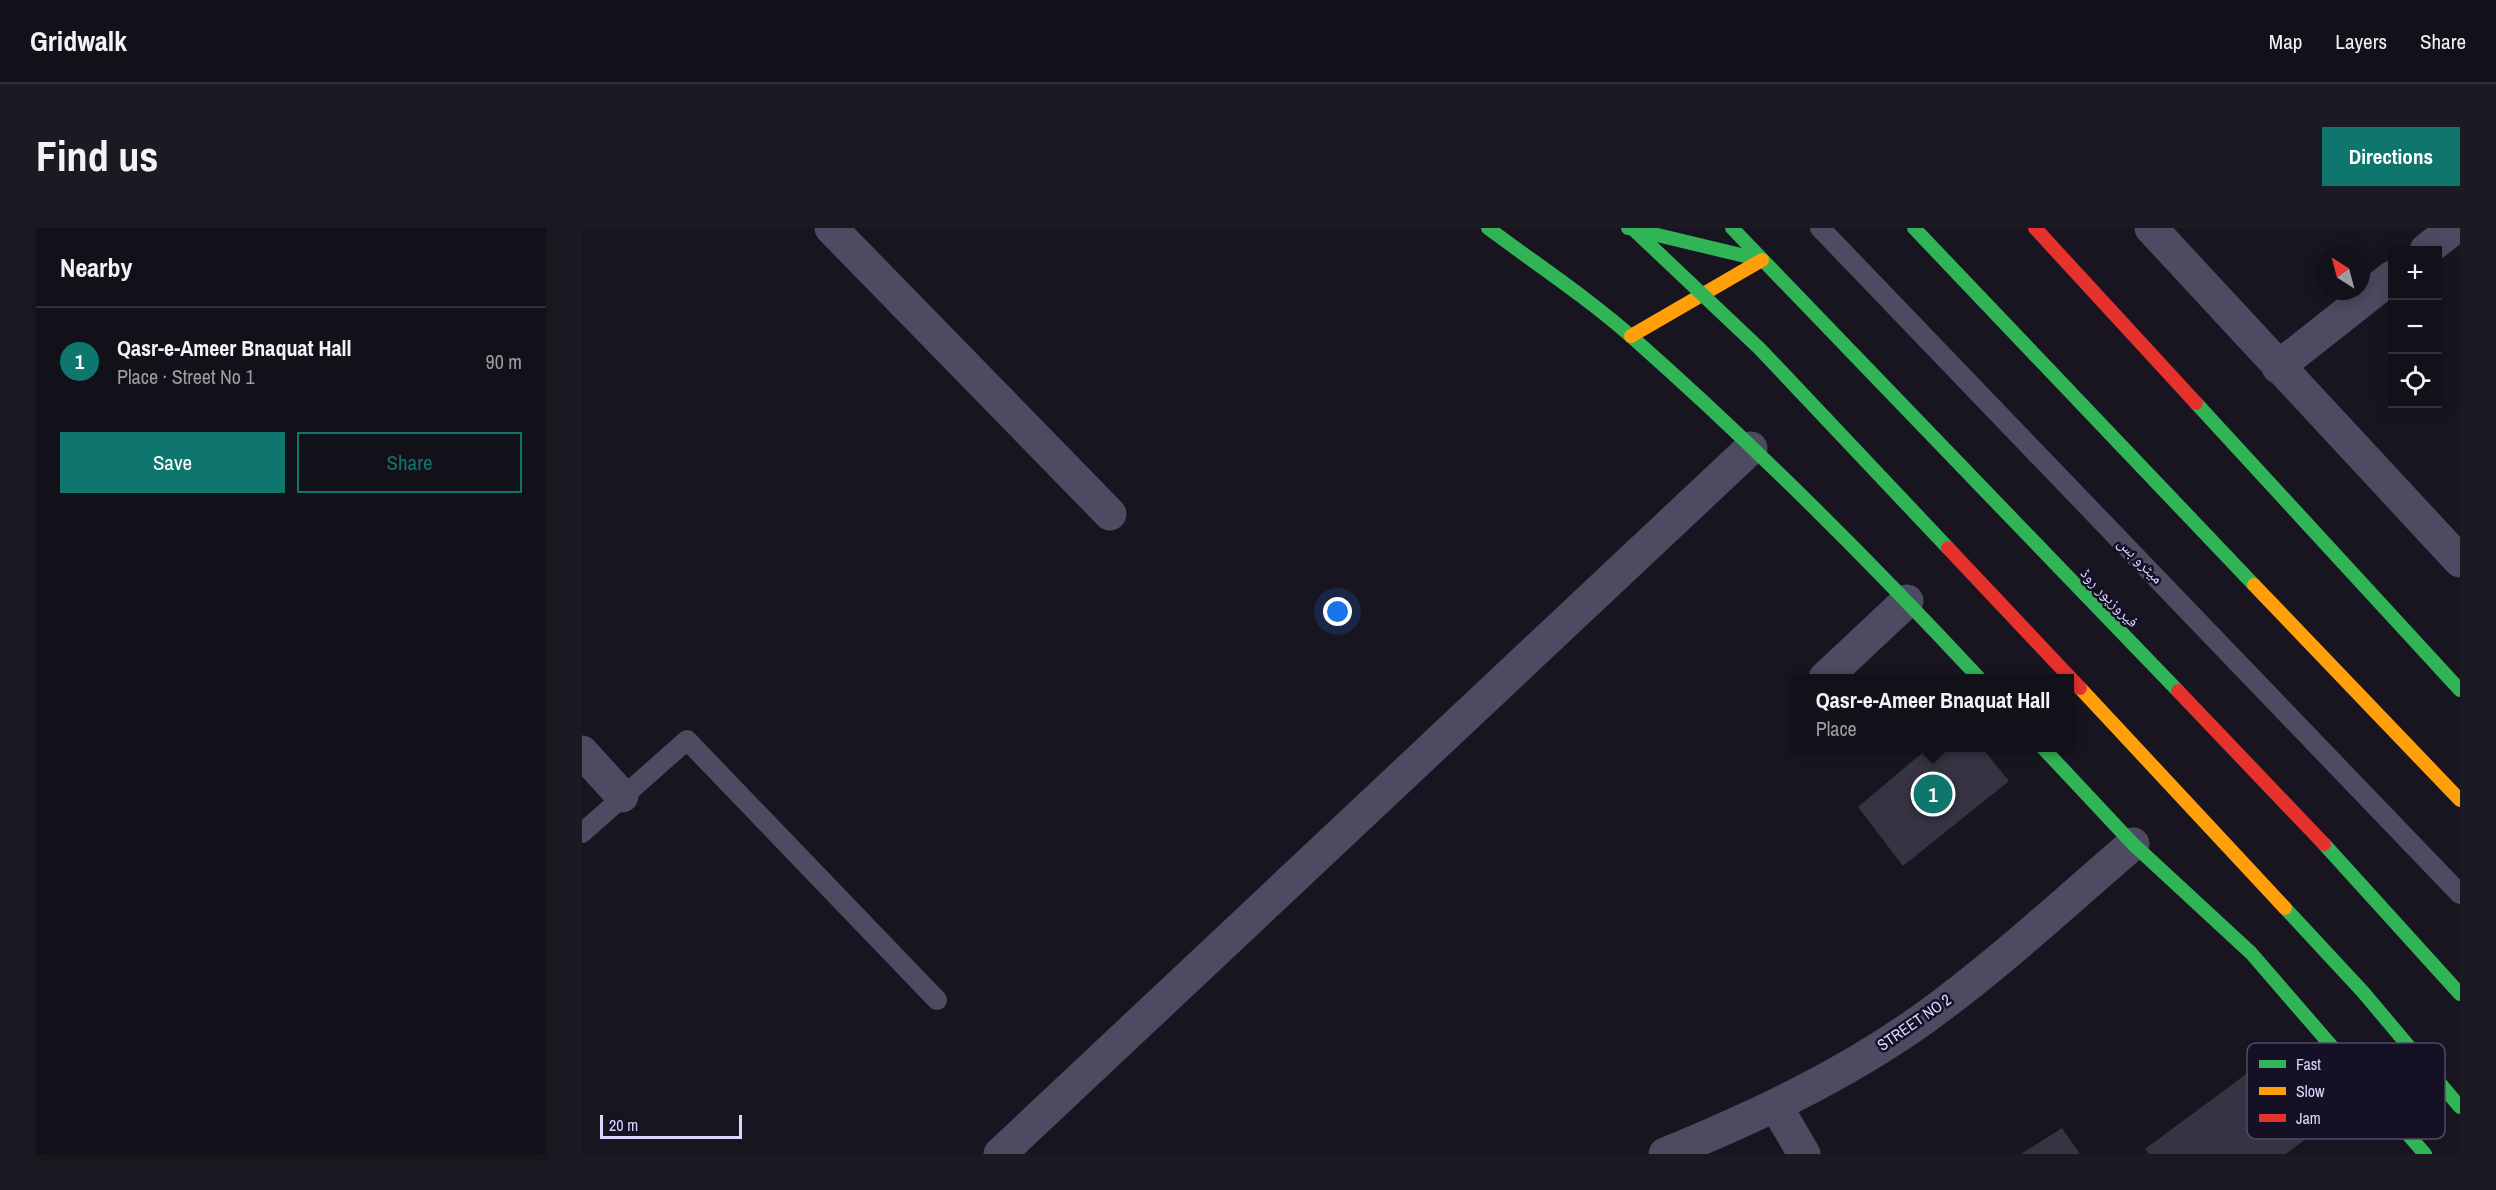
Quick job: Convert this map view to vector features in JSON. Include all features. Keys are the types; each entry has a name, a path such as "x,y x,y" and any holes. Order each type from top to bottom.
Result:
{"main road":[{"path":"1488,228 1631,336 1751,448 1907,601 1975,674"},
{"path":"1630,228 1762,260"},
{"path":"1630,228 1760,349 2067,674"},
{"name":"فیروزپور روڈ","path":"1732,228 2347,867 2460,994"},
{"path":"1914,228 2460,800"},
{"path":"2035,228 2460,690"},
{"path":"1631,336 1762,260"},
{"path":"2074,681 2362,992 2405,1043"},
{"path":"2048,752 2133,844 2251,953 2329,1043"},
{"path":"2445,1089 2460,1107"},
{"path":"2412,1139 2425,1154"}],"street":[{"path":"831,228 1110,514"},
{"path":"2431,246 2454,228"},
{"path":"2169,234 2278,367 2460,561"},
{"path":"2278,367 2388,280"},
{"path":"1000,1154 1751,448"},
{"path":"1829,674 1907,601"},
{"path":"582,752 622,796"},
{"name":"STREET NO 2","path":"1665,1154 1776,1106 1819,1084 1923,1019 2008,951 2133,844"},
{"path":"1776,1106 1804,1154"}],"lane":[{"name":"میٹرو بس","path":"1820,228 2460,894"},
{"path":"582,833 687,741 937,1000"}],"building":[{"path":"1923,752 1985,752 2009,781 1903,866 1858,807"},
{"path":"2247,1074 2247,1139 2306,1139 2286,1154 2149,1154 2145,1149"},
{"path":"2062,1128 2080,1154 2021,1154"}],"traffic: fast":[{"path":"1488,228 1598,309 1678,378 1810,504 1975,674"},
{"path":"1628,228 1762,260"},
{"path":"1632,228 1760,349 1948,548"},
{"path":"1732,228 2178,691"},
{"path":"1914,228 2254,585"},
{"path":"2196,403 2460,690"},
{"path":"2047,752 2133,844 2251,953 2329,1043"},
{"path":"2324,844 2460,994"},
{"path":"2285,908 2363,992 2406,1043"},
{"path":"2445,1089 2460,1107"},
{"path":"2412,1139 2425,1154"}],"traffic: slow":[{"path":"1631,336 1762,260"},
{"path":"2254,585 2460,800"},
{"path":"2080,688 2285,908"}],"traffic: jam":[{"path":"2035,228 2196,403"},
{"path":"1948,548 2067,674"},
{"path":"2074,682 2080,688"},
{"path":"2178,691 2324,844"}],"place":[{"name":"Qasr-e-Ameer Bnaquat Hall","path":"1933,794"}]}
